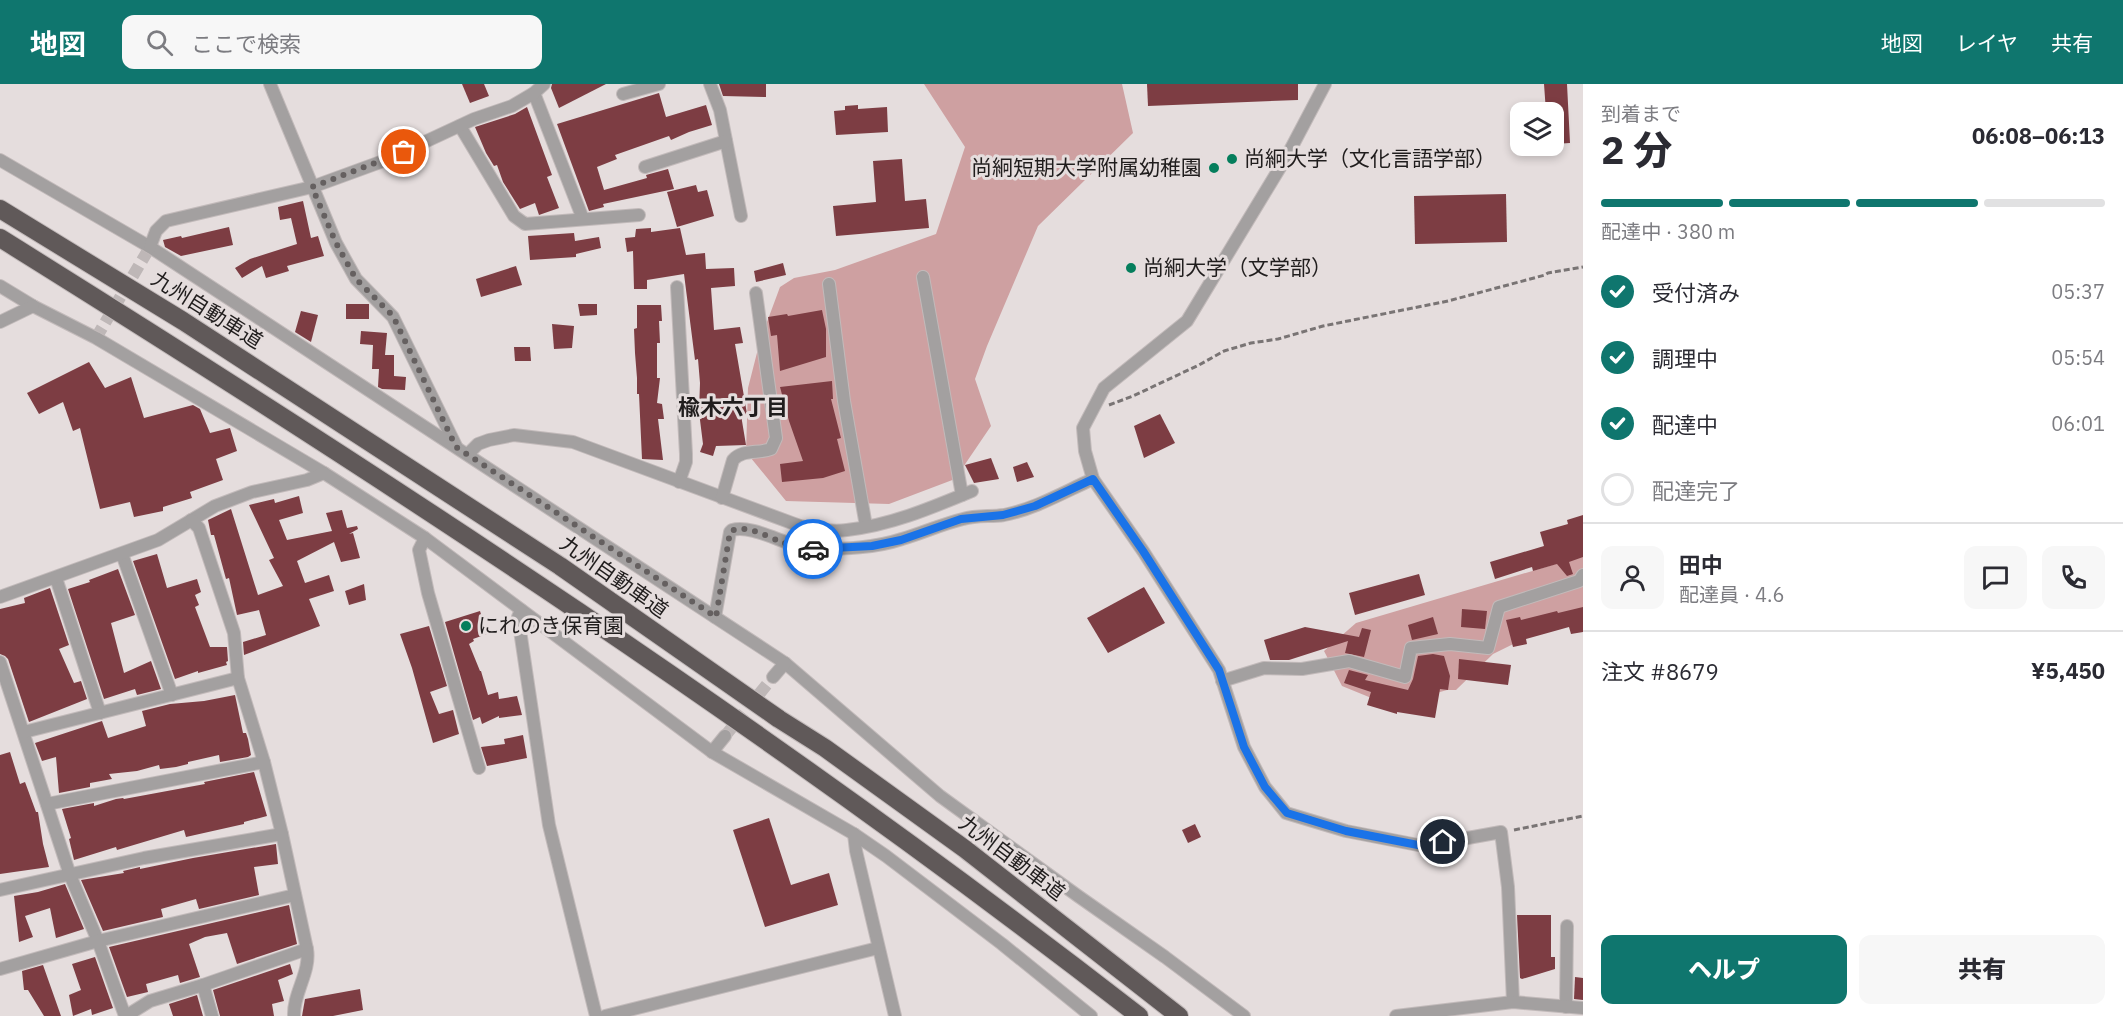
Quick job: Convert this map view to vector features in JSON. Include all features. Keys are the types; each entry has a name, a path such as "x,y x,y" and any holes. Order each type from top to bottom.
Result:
{"highway":[{"name":"九州自動車道","path":"0,209 183,321 560,566 779,719 825,748 965,849 1179,1016"},
{"path":"0,238 143,327 470,538 750,728 1020,924 1139,1016"}],"street":[{"path":"270,84 336,243 356,279 393,316 456,447"},
{"path":"150,248 156,231 166,221 312,187 386,160 474,119 512,106 544,84"},
{"path":"623,94 658,84"},
{"path":"710,84 720,110 741,216"},
{"path":"1324,84 1287,156 1187,321 1104,388 1083,429 1083,440 1093,479 1219,670 1244,747 1265,787 1287,813 1346,831 1423,846 1502,832 1508,886 1514,1002"},
{"path":"534,93 583,219"},
{"path":"460,126 514,216 525,224 639,215"},
{"path":"645,167 726,141"},
{"path":"0,160 150,248 785,663 940,796 1244,1016"},
{"path":"468,454 478,444 514,435 573,442 800,526 835,530 866,526 923,511 967,493 922,277"},
{"path":"829,284 844,401 866,526"},
{"path":"0,286 33,306 96,338 324,473 425,538 712,752 854,834 886,856 1002,944 1091,1016"},
{"path":"677,287 686,454 686,462 679,482"},
{"path":"722,498 736,456 771,449 776,438 756,293"},
{"path":"0,322 33,306"},
{"path":"0,597 158,540 215,506 252,492 307,480 324,473"},
{"path":"716,617 732,530 747,529 786,543 812,549 872,546 901,540 961,519 1003,515 1035,506 1093,479"},
{"path":"191,520 199,528 234,633 238,678 264,762 296,895 307,949 307,965 295,1000 294,1016"},
{"path":"425,538 419,550 428,593 479,768"},
{"path":"122,554 172,695"},
{"path":"1222,681 1263,668 1302,669 1349,661 1405,677 1412,648 1450,644 1488,648 1499,607 1579,581 1583,575"},
{"path":"56,578 100,713"},
{"path":"521,610 518,617 549,825 596,1016"},
{"path":"0,662 70,875 98,941 125,1016 150,1001 307,949"},
{"path":"773,677 785,663"},
{"path":"24,732 238,678"},
{"path":"712,752 725,736"},
{"path":"47,804 264,762"},
{"path":"0,890 144,858 282,834"},
{"path":"854,834 895,1016"},
{"path":"0,969 98,941 296,895"},
{"path":"1566,1007 1567,926"},
{"path":"605,1016 878,948"},
{"path":"203,985 212,1016"},
{"path":"1396,1016 1514,1002 1583,1008"}],"path":[{"path":"1095,406 1112,404 1133,396 1224,351 1251,343 1448,301 1548,273 1583,267"},
{"path":"1502,832 1583,816"}],"shaded area":[{"path":"924,84 1122,84 1133,133 1038,226 975,379 991,426 955,479 889,504 786,501 746,452 748,388 760,341 780,287 794,278 835,270 936,234 965,147"},
{"path":"1583,556 1583,610 1493,654 1456,690 1447,690 1391,706 1342,686 1324,651 1356,623"}],"building":[{"path":"462,84 484,84 489,96 470,103"},
{"path":"552,84 606,84 559,108 551,88"},
{"path":"719,84 766,84 766,97 723,96"},
{"path":"1147,84 1298,84 1298,100 1148,106"},
{"path":"1544,84 1567,84 1570,143 1564,143 1564,102 1545,102"},
{"path":"659,93 666,117 706,105 712,125 671,140 669,136 615,155 617,159 597,167 604,190 647,178 646,175 668,169 674,189 603,204 604,207 589,211 557,124"},
{"path":"858,105 858,109 887,107 888,132 836,135 834,111 845,110 845,106"},
{"path":"527,107 552,175 547,177 559,208 539,215 535,203 520,209 503,182 497,165 494,166 486,153 475,127 515,114"},
{"path":"902,159 905,201 926,199 929,228 836,236 833,206 876,202 873,161"},
{"path":"696,185 698,192 707,190 714,216 677,227 667,192"},
{"path":"1506,194 1507,242 1415,244 1414,196"},
{"path":"303,201 311,238 318,236 324,256 287,266 289,271 266,278 262,266 242,278 235,268 250,259 297,244 291,218 280,220 278,207"},
{"path":"229,227 233,245 181,256 165,247 163,240 181,236 182,238"},
{"path":"651,228 651,232 680,228 686,255 705,253 706,269 734,268 735,286 711,288 714,330 740,327 743,343 735,344 747,414 741,415 746,445 716,446 713,456 700,452 703,444 699,412 698,359 695,360 684,274 647,280 647,289 634,289 633,251 627,252 625,238 635,237 636,229"},
{"path":"574,233 575,241 599,237 601,248 576,254 576,257 530,260 528,236"},
{"path":"783,263 786,275 756,282 754,271"},
{"path":"516,266 522,285 481,297 476,279"},
{"path":"346,304 369,304 369,319 346,319"},
{"path":"578,304 597,304 597,315 580,316"},
{"path":"637,305 661,305 660,343 657,343 657,378 660,378 657,403 662,404 664,419 658,419 663,460 642,459 634,329 637,328"},
{"path":"822,310 826,329 826,357 780,371 777,335 771,336 768,317"},
{"path":"301,311 318,315 311,342 295,332"},
{"path":"552,324 574,326 572,348 554,349"},
{"path":"361,331 387,333 385,355 394,355 394,376 406,377 405,390 378,387 379,369 372,369 373,345 360,344"},
{"path":"514,347 530,347 531,361 515,361"},
{"path":"89,362 105,388 131,377 144,418 193,405 200,409 210,433 230,428 237,451 216,459 223,480 190,492 192,498 163,507 163,511 134,517 130,502 100,509 80,428 73,431 63,402 39,414 27,393"},
{"path":"832,381 833,399 831,399 841,438 837,439 845,471 823,478 782,482 780,464 803,461 780,387"},
{"path":"1160,414 1175,443 1144,458 1134,426"},
{"path":"991,458 999,479 974,483 965,465"},
{"path":"1027,462 1034,477 1017,482 1013,467"},
{"path":"299,496 303,513 279,520 287,540 332,531 326,513 342,510 347,528 357,526 358,529 349,534 353,533 360,558 341,562 334,542 297,561 305,583 329,575 334,591 309,599 320,626 244,655 243,642 266,635 259,610 237,615 229,578 226,579 208,520 231,509 258,595 283,586 269,560 274,558 249,505 274,499 275,503"},
{"path":"1583,515 1583,557 1569,562 1573,574 1567,576 1557,564 1533,571 1532,567 1495,579 1490,562 1544,546 1540,532 1568,524 1567,520"},
{"path":"157,554 167,588 197,579 201,592 195,595 199,605 195,607 210,647 227,647 227,665 175,679 133,561"},
{"path":"118,569 135,615 111,623 124,673 151,661 161,689 137,695 135,689 104,699 68,589"},
{"path":"1419,574 1425,595 1355,615 1349,593"},
{"path":"364,584 366,600 349,605 345,591"},
{"path":"1144,587 1165,623 1108,653 1087,618"},
{"path":"50,588 69,645 59,649 74,683 81,681 87,699 29,722 8,659 0,654 0,609 25,603 24,598"},
{"path":"1583,607 1583,632 1571,634 1569,627 1526,639 1527,644 1513,647 1506,620 1520,617 1521,620"},
{"path":"1462,609 1487,611 1485,629 1461,627"},
{"path":"480,611 487,634 473,639 474,641 469,644 481,671 488,695 498,692 499,699 517,696 522,715 499,718 499,716 482,724 480,717 473,720 445,622"},
{"path":"1433,617 1438,634 1412,640 1408,625"},
{"path":"429,626 447,686 430,692 439,714 453,710 459,734 433,743 400,634"},
{"path":"1305,627 1359,637 1362,628 1371,630 1364,657 1345,653 1348,641 1289,660 1270,660 1264,640"},
{"path":"1433,654 1444,656 1450,676 1448,690 1440,689 1435,718 1397,712 1397,714 1367,705 1371,692 1344,683 1349,670 1368,675 1365,680 1408,690 1418,656"},
{"path":"1459,659 1511,665 1508,685 1458,679"},
{"path":"235,695 243,733 246,733 248,739 251,755 248,757 220,762 219,755 176,767 160,769 159,765 137,771 109,774 112,779 90,783 90,787 59,793 56,757 42,761 35,743 102,721 108,738 146,726 142,711 170,704"},
{"path":"523,735 527,758 487,766 481,747 505,744 504,739"},
{"path":"10,752 20,784 25,782 36,812 38,812 49,867 0,874 0,755"},
{"path":"254,772 267,816 244,822 244,824 186,837 184,830 74,860 69,839 71,838 62,809 94,803 94,806 116,799 205,784 204,782"},
{"path":"769,818 791,885 829,873 838,905 765,927 733,830"},
{"path":"1195,824 1201,837 1188,843 1182,830"},
{"path":"276,844 278,864 254,867 259,895 199,909 196,899 161,909 163,917 103,931 81,880 124,873 123,871 140,867 140,869"},
{"path":"65,884 84,929 56,938 50,908 25,916 33,937 19,942 14,896"},
{"path":"289,905 297,944 237,964 227,933 205,937 189,944 200,977 180,983 178,975 146,984 148,992 127,997 109,947"},
{"path":"1517,915 1551,915 1551,957 1555,957 1555,969 1520,978"},
{"path":"95,957 113,1008 92,1015 91,1009 73,1016 69,995 81,990 72,964"},
{"path":"290,964 293,974 278,980 284,1001 272,1004 274,1016 220,1016 213,990"},
{"path":"43,965 61,1016 44,1016 28,990 24,990 22,971"},
{"path":"1575,977 1583,978 1583,1000 1574,999"},
{"path":"360,989 363,1010 333,1016 302,1016 305,999"},
{"path":"197,995 203,1016 173,1016 169,1004"}],"tunnel":[{"path":"96,338 150,247"},
{"path":"725,736 773,677"}],"way so far":[{"path":"404,152 312,187 336,243 356,279 393,316 456,447 716,617 732,530 747,529 786,543 813,549"}],"place":[{"name":"尚絅大学（文化言語学部）","path":"1232,159"},
{"name":"尚絅短期大学附属幼稚園","path":"1214,168"},
{"name":"尚絅大学（文学部）","path":"1131,268"},
{"name":"にれのき保育園","path":"466,626"}],"district":[{"name":"楡木六丁目","path":"733,407"}],"route":[{"path":"813,549 872,546 901,540 961,519 1003,515 1035,506 1093,479 1143,551 1219,670 1244,747 1265,787 1287,813 1346,831 1423,846 1443,842"}]}
